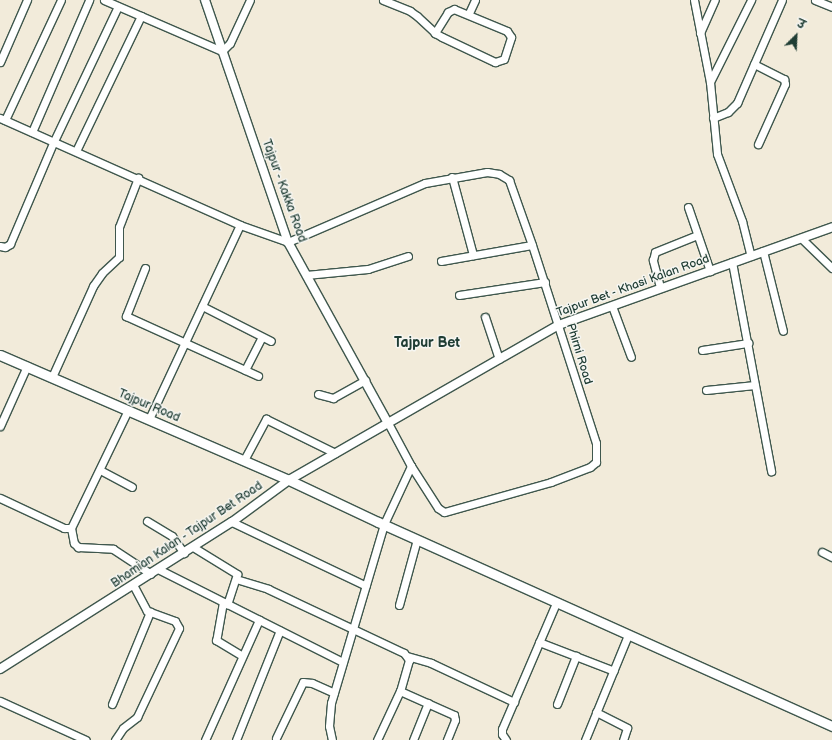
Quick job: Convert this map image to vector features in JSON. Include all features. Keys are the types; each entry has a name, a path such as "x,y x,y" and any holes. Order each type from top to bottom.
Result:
{"main road":[{"name":"Tajpur Road","path":"0,355 289,480 556,603 832,726"}],"street":[{"path":"0,62 27,0"},
{"path":"61,0 3,119 240,224 288,242"},
{"path":"32,132 89,0"},
{"path":"104,0 222,51 230,43 250,0"},
{"name":"Tajpur - Kakka Road","path":"204,0 288,242 388,423"},
{"path":"383,0 410,11 435,33 500,62 504,59 510,41 509,34 469,13 450,10 435,33"},
{"path":"469,13 475,0"},
{"path":"694,0 710,82 717,154 742,221 751,256"},
{"path":"700,33 715,0"},
{"path":"710,82 751,0"},
{"path":"713,118 733,108 782,0"},
{"path":"815,0 832,7"},
{"path":"0,246 5,247 10,244 54,141 118,6"},
{"path":"76,151 141,16"},
{"path":"754,64 781,77 785,84 758,144"},
{"name":"Phirni Road","path":"288,242 403,191 425,183 487,172 500,174 509,180 559,325 596,443 596,462 590,467 551,482 452,512 444,512 438,508 411,466 388,423"},
{"path":"452,177 472,255"},
{"path":"52,377 97,279 119,257 119,227 138,178"},
{"path":"688,207 710,271"},
{"path":"149,419 240,224"},
{"name":"Tajpur Bet - Khasi Kalan Road","path":"388,423 559,325 660,287 710,271 832,227"},
{"path":"660,287 653,260 655,252 697,235"},
{"path":"801,238 832,268"},
{"path":"441,261 532,245"},
{"path":"763,252 783,331"},
{"path":"306,275 368,269 408,256"},
{"path":"732,262 771,471"},
{"path":"145,268 126,316 258,376"},
{"path":"459,295 544,282"},
{"path":"202,306 271,341"},
{"path":"612,306 631,357"},
{"path":"485,317 499,359"},
{"path":"245,370 262,337"},
{"path":"702,350 748,343"},
{"path":"0,426 27,366"},
{"path":"318,394 333,398 364,380"},
{"path":"706,390 755,385"},
{"path":"128,410 71,528 74,543 78,547 112,549 155,572 225,603 344,662"},
{"path":"244,460 262,423 268,418 335,453"},
{"name":"Bhamian Kalan - Tajpur Bet Road","path":"0,669 232,522 289,480 388,423"},
{"path":"334,739 329,715 334,693 384,524 411,466"},
{"path":"100,470 132,487"},
{"path":"0,498 64,528 71,528"},
{"path":"147,521 172,536 184,553"},
{"path":"232,522 366,586"},
{"path":"399,605 417,539"},
{"path":"193,547 233,570 236,579 225,603 216,640 241,655"},
{"path":"822,552 832,557"},
{"path":"236,579 268,589 408,656 431,663 514,702"},
{"path":"115,740 123,728 137,717 179,628 175,622 150,612 143,606 133,585"},
{"path":"506,740 502,734 502,729 556,603"},
{"path":"112,704 150,612"},
{"path":"205,740 241,655 259,620"},
{"path":"236,740 280,630"},
{"path":"585,740 628,635"},
{"path":"539,642 614,670"},
{"path":"376,740 400,691 408,656"},
{"path":"557,704 576,656"},
{"path":"276,738 303,682 312,683 334,693"},
{"path":"400,691 454,715 455,720 447,740"},
{"path":"0,701 86,740"},
{"path":"412,740 428,703"},
{"path":"596,712 626,728 623,740"}],"district":[{"name":"Tajpur Bet","path":"427,343"}]}
